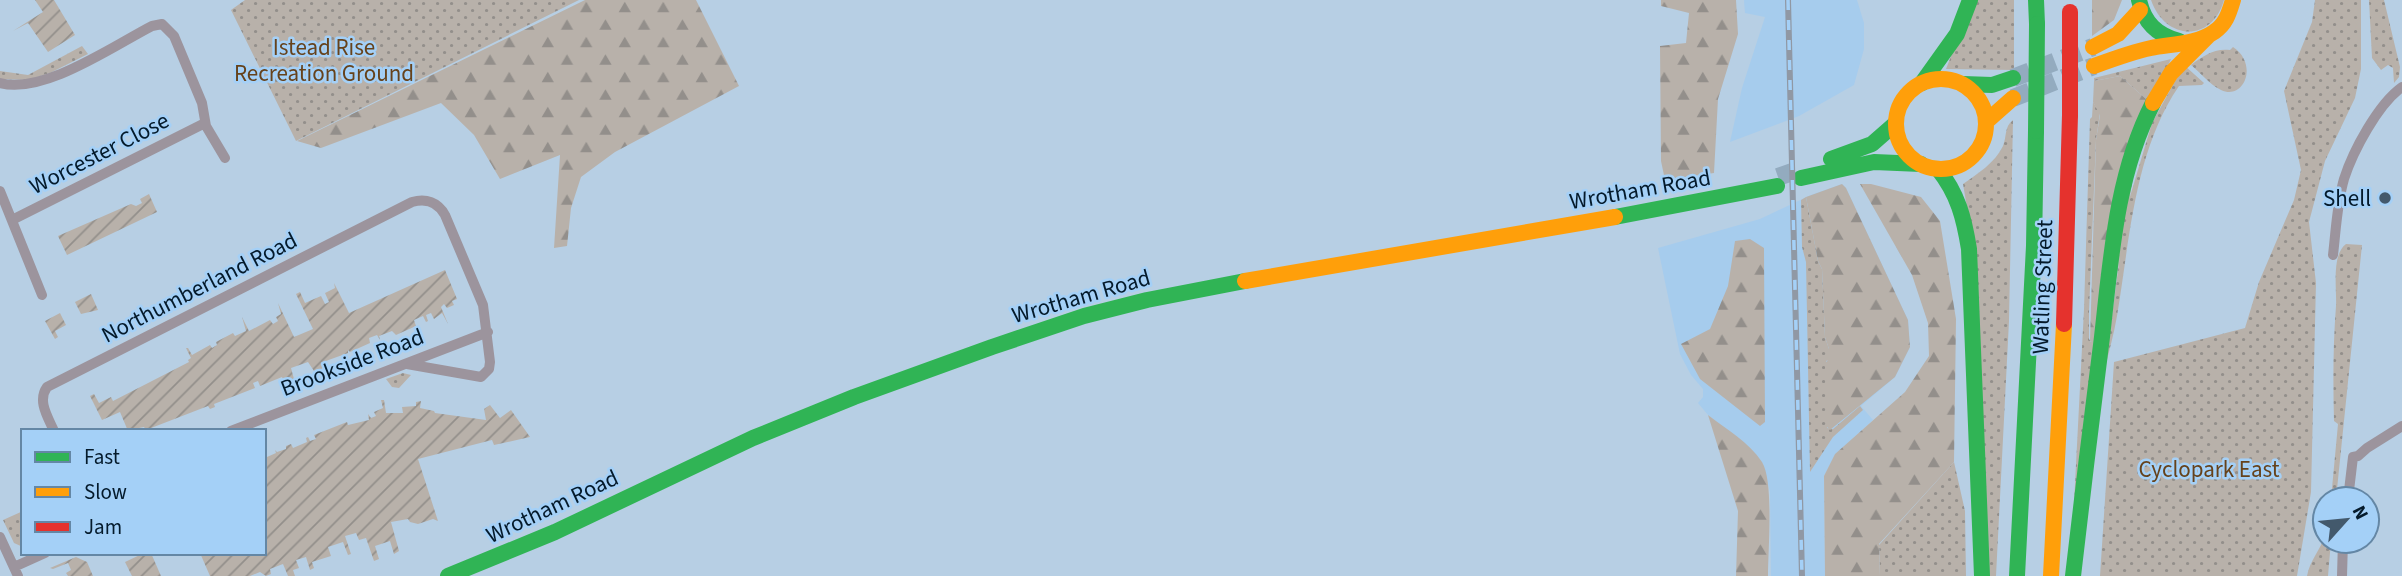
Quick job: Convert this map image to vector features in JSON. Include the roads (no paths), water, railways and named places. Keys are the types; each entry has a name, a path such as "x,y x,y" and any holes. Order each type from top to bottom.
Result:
{"main road":[{"path":"1921,164 1903,147 1896,123 1903,99 1922,83 1950,48 1970,0"},
{"name":"Watling Street","path":"2017,576 2034,246 2036,0"},
{"path":"2094,66 2148,48 2197,41 2208,36 2226,21 2233,0"},
{"path":"2139,5 2146,21 2159,34 2186,42"},
{"path":"2094,47 2118,34 2139,5"},
{"name":"Watling Street","path":"2051,576 2067,274 2070,6"},
{"path":"2073,576 2108,277 2123,187 2141,131 2160,89 2179,62 2208,36"},
{"path":"1963,84 1992,85 2014,78"},
{"path":"1896,123 1872,144 1801,174 1874,162 1921,164 1938,169 1953,168 1967,161 1978,150 1985,136 1987,121 1983,106 1975,93 1963,84 1949,79 1922,83"},
{"path":"1987,121 2013,98"},
{"path":"1938,169 1959,197 1969,249 1982,576"},
{"name":"Wrotham Road","path":"448,576 538,540 768,431 1084,315 1168,295 1691,203 1773,183"}],"street":[{"name":"Worcester Close","path":"0,83 18,86 46,80 152,26 162,24 170,30 178,45 202,103 205,123 225,158"},
{"path":"2333,255 2345,177 2378,113 2400,88"},
{"name":"Worcester Close","path":"12,220 205,123"},
{"name":"Worcester Close","path":"0,191 42,295"},
{"name":"Northumberland Road","path":"53,429 42,400 47,387 412,202 430,201 442,208 483,305 488,332"},
{"path":"407,364 481,377 489,369 488,332"},
{"name":"Brookside Road","path":"236,429 488,332"},
{"path":"2350,485 2353,457 2402,426"},
{"path":"0,537 16,572 42,555"},
{"path":"2342,576 2343,555"}],"tunnel":[{"path":"2013,78 2093,47"},
{"path":"2013,98 2094,66"},
{"path":"1778,177 1801,169"}],"railway":[{"path":"1788,0 1802,576"}],"place":[{"name":"Shell","path":"2385,198"}],"park label":[{"name":"Istead Rise Recreation Ground","path":"324,60"},
{"name":"Cyclopark East","path":"2209,469"}]}
